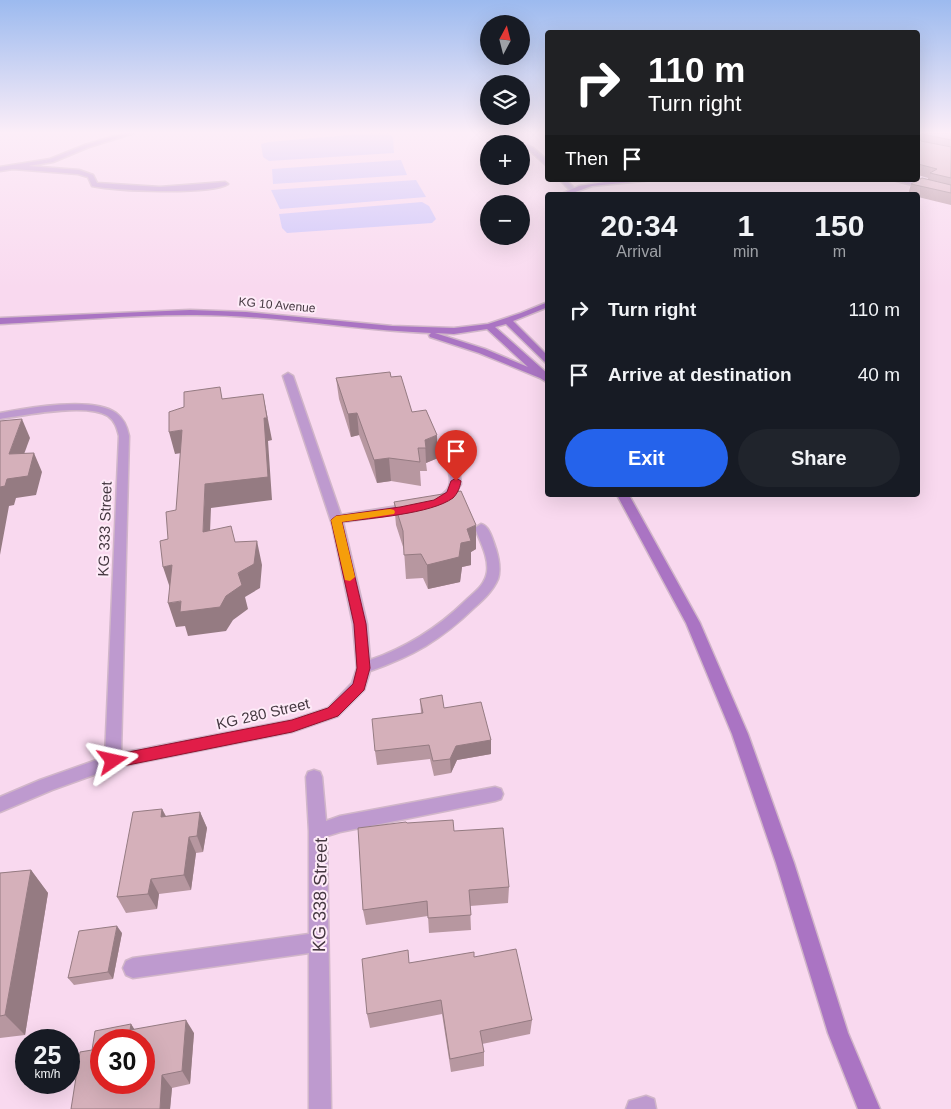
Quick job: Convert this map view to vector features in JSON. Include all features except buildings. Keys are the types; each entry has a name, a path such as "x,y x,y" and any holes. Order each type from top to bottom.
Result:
{"street":[{"path":"94,185 160,189 220,185"},
{"path":"567,185 573,190"},
{"path":"569,192 598,185"},
{"path":"916,185 951,193"},
{"name":"KG 10 Avenue","path":"0,322 190,312 419,330 454,331 489,326 545,305"},
{"path":"507,320 545,359"},
{"path":"489,326 544,377"},
{"path":"419,330 482,351 544,377"},
{"name":"KG 280 Street","path":"0,805 46,785 113,761 292,726 333,712 359,686 364,668 360,624 336,520 288,376"},
{"name":"KG 333 Street","path":"0,416 71,408 90,408 108,412 119,420 124,436 113,761"},
{"path":"336,520 423,506 445,498 455,488 456,481 442,448"},
{"path":"624,497 693,623 740,734 785,863 838,1033 869,1109"},
{"path":"364,668 420,646 444,630 484,591 491,579 493,564 490,550 480,528"},
{"path":"314,777 318,831"},
{"name":"KG 338 Street","path":"320,1109 318,831 340,824 495,794"},
{"path":"133,968 318,942"}],"shaded area":[{"path":"347,185 419,185 426,197 280,209 271,190"},
{"path":"422,202 429,206 436,219 432,223 287,233 282,228 279,214"}],"slow traffic":[{"path":"350,577 336,520 390,512"}],"route":[{"path":"113,761 292,726 333,712 359,686 364,668 360,624 336,520 400,511 437,503 450,494 455,488 456,481"}]}
